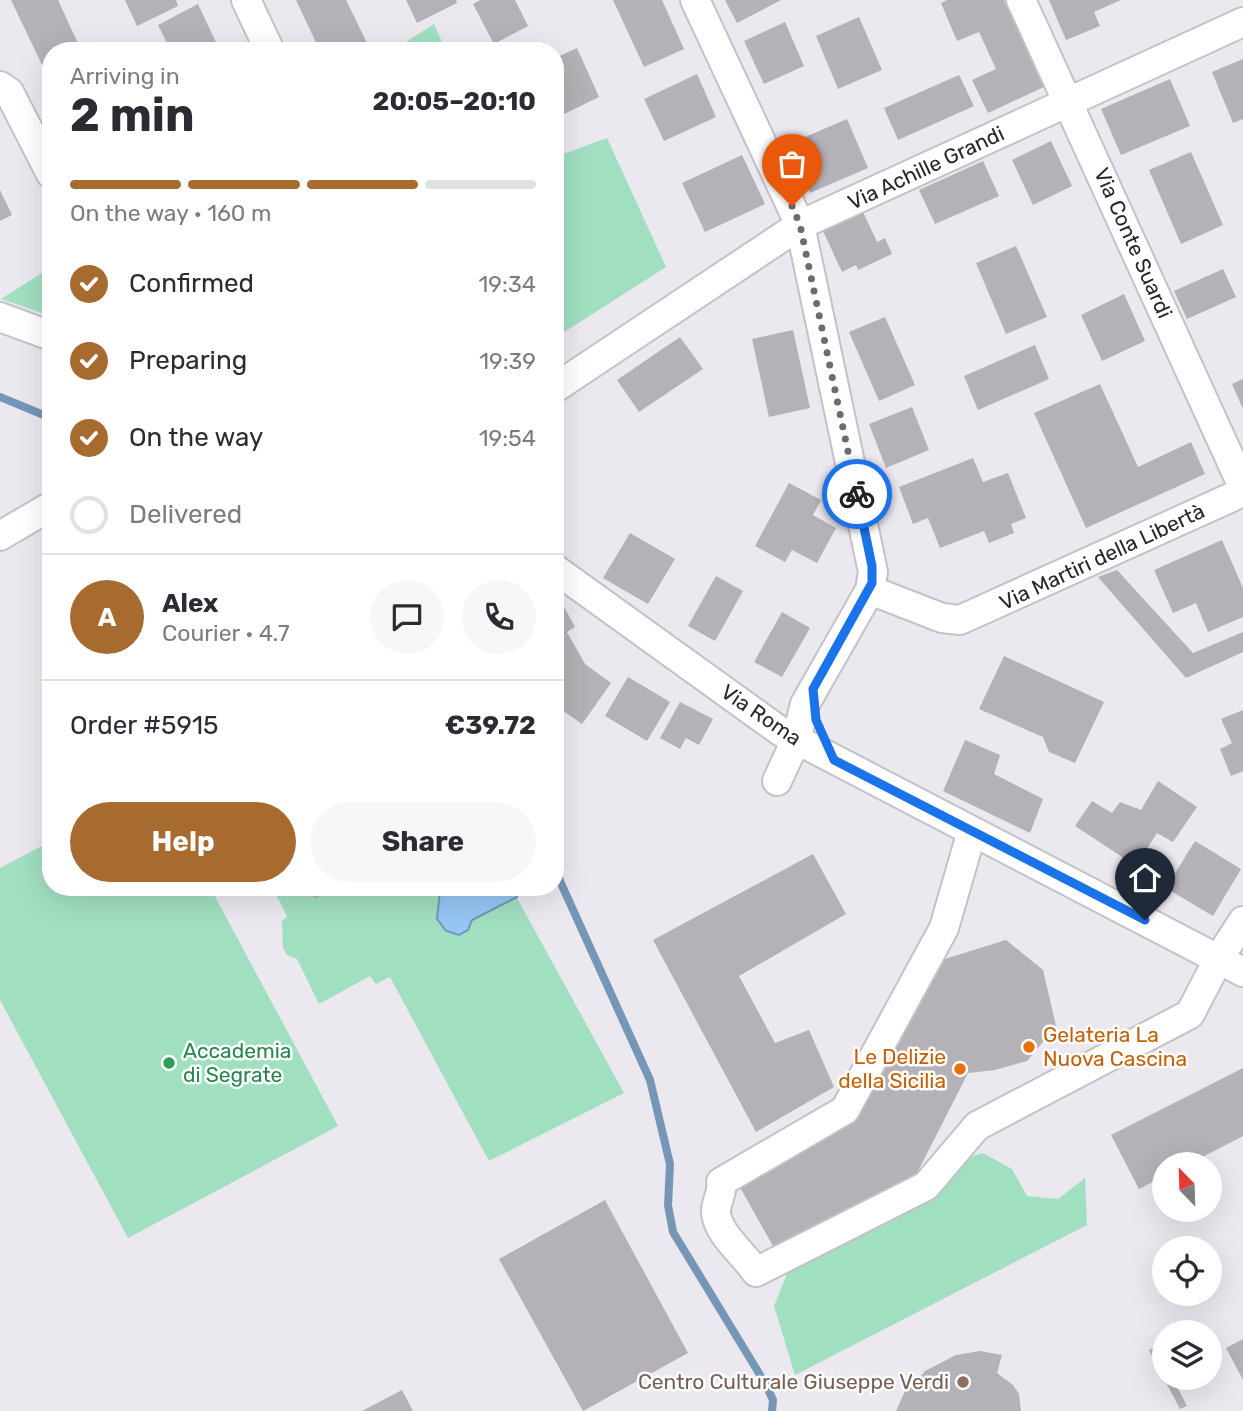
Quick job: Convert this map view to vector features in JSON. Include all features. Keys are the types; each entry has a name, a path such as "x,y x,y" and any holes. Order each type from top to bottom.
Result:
{"street":[{"path":"246,0 266,42"},
{"path":"695,0 800,225 872,566 870,590 813,689 802,714 796,740 777,781"},
{"name":"Via Conte Suardi","path":"1021,0 1243,487"},
{"name":"Via Achille Grandi","path":"564,382 800,225 1243,22"},
{"path":"0,86 9,92 42,156"},
{"path":"0,317 42,333"},
{"name":"Via Martiri della Libertà","path":"870,590 942,618 960,620 1243,492"},
{"path":"0,535 42,511"},
{"name":"Via Roma","path":"564,575 796,740 1231,965"},
{"path":"813,689 816,720 834,760"},
{"path":"972,831 944,929 845,1110 721,1182 722,1192 716,1212 719,1224 756,1272 926,1186 977,1126 1190,1014 1231,965 1243,921"}],"green space":[{"path":"434,24 442,42 406,42"},
{"path":"607,138 666,267 564,332 564,154"},
{"path":"42,273 42,313 1,299"},
{"name":"Accademia di Segrate","path":"42,846 42,896 215,896 338,1126 128,1238 0,1000 0,868"},
{"path":"277,896 516,896 624,1093 489,1161 390,977 376,984 370,976 319,1004 297,959 287,955 283,948 282,921 287,916"},
{"path":"983,1153 1012,1169 1027,1196 1058,1199 1085,1178 1087,1225 795,1375 774,1306 790,1267 955,1161"}],"water":[{"path":"439,896 517,897 472,920 468,930 459,935 446,931 437,919"}],"building":[{"path":"11,0 58,0 77,42 42,42 42,65"},
{"path":"125,0 176,0 178,6 137,26"},
{"path":"296,0 346,0 367,42 316,42"},
{"path":"406,0 456,0 457,3 417,23"},
{"path":"480,0 515,0 528,26 493,42 473,4"},
{"path":"613,0 662,0 684,49 644,67"},
{"path":"725,0 781,0 737,23"},
{"path":"947,0 1004,0 1044,87 988,113 972,80 996,69 979,32 957,41 941,3"},
{"path":"1049,0 1121,0 1094,12 1100,26 1066,40"},
{"path":"198,4 216,42 166,42 158,25"},
{"path":"859,17 882,70 838,89 816,36"},
{"path":"785,22 804,66 764,84 744,41"},
{"path":"577,48 599,97 564,114 564,54"},
{"path":"1243,59 1243,119 1233,123 1212,72"},
{"path":"697,74 716,117 664,141 644,99"},
{"path":"959,75 974,106 898,140 884,108"},
{"path":"1170,79 1190,126 1121,155 1101,109"},
{"path":"847,119 868,168 810,193 789,144"},
{"path":"1051,141 1072,186 1033,205 1012,160"},
{"path":"1191,152 1223,225 1181,244 1149,170"},
{"path":"742,155 765,204 705,232 682,183"},
{"path":"983,161 999,196 935,224 919,190"},
{"path":"0,190 12,215 0,221"},
{"path":"863,212 877,242 885,238 892,254 858,270 856,265 842,272 823,231"},
{"path":"1016,246 1047,317 1006,334 976,263"},
{"path":"1223,269 1236,297 1187,319 1174,291"},
{"path":"1124,294 1145,341 1102,361 1081,315"},
{"path":"885,317 915,385 879,401 849,332"},
{"path":"793,330 810,408 769,417 752,339"},
{"path":"680,337 703,369 639,412 617,380"},
{"path":"1035,345 1049,379 978,410 964,376"},
{"path":"1243,379 1243,409 1232,384"},
{"path":"1100,384 1138,467 1191,442 1205,474 1086,528 1034,413"},
{"path":"912,407 929,450 886,468 869,424"},
{"path":"973,458 983,482 1008,473 1026,518 1011,524 1014,533 989,543 984,531 940,548 928,518 913,524 899,487"},
{"path":"789,483 821,500 813,515 836,528 817,563 792,550 785,562 755,546"},
{"path":"630,533 675,559 648,604 603,578"},
{"path":"1222,540 1243,588 1243,617 1208,632 1196,603 1173,613 1154,570"},
{"path":"1117,570 1193,653 1243,632 1243,652 1186,678 1098,577"},
{"path":"716,576 743,591 715,641 688,626"},
{"path":"564,607 575,627 567,632 585,664 611,683 582,724 564,711"},
{"path":"782,612 810,628 782,677 754,662"},
{"path":"1004,656 1104,702 1075,763 1049,752 1043,737 979,709"},
{"path":"628,677 670,702 647,741 605,716"},
{"path":"680,702 713,719 699,745 686,738 680,749 660,738"},
{"path":"1243,710 1243,771 1231,776 1220,749 1232,743 1221,719"},
{"path":"965,740 1000,755 994,774 1043,799 1030,833 943,791"},
{"path":"1158,781 1197,807 1173,842 1157,833 1136,866 1075,826 1092,801 1112,813 1120,802 1141,810"},
{"path":"1195,841 1241,869 1213,916 1166,888"},
{"path":"813,854 846,914 739,976 775,1043 809,1030 834,1087 756,1132 653,940"},
{"path":"1006,940 1043,970 1056,1026 1027,1061 995,1070 968,1073 915,1177 774,1248 737,1182 854,1119 935,962"},
{"path":"1243,1068 1243,1136 1212,1152 1152,1152 1152,1182 1139,1189 1111,1135"},
{"path":"605,1200 688,1353 583,1411 499,1259"},
{"path":"1243,1339 1243,1380 1226,1348"},
{"name":"Centro Culturale Giuseppe Verdi","path":"980,1351 1002,1355 997,1373 1013,1385 1019,1394 1021,1411 896,1411 907,1387 911,1388 925,1371 956,1355"},
{"path":"402,1390 413,1411 362,1411"},
{"path":"1170,1390 1179,1390 1187,1406 1180,1409"}],"waterway":[{"path":"0,397 42,414"},
{"path":"564,890 650,1080 670,1164 668,1205 673,1232 765,1383 773,1400 772,1411"}],"way so far":[{"path":"792,206 800,225 857,494"}],"place":[{"name":"Gelateria La Nuova Cascina","path":"1029,1047"},
{"name":"Accademia di Segrate","path":"169,1063"},
{"name":"Le Delizie della Sicilia","path":"960,1069"},
{"name":"Centro Culturale Giuseppe Verdi","path":"963,1382"}],"route":[{"path":"857,494 872,566 872,583 813,689 816,720 834,760 1145,920"}]}
